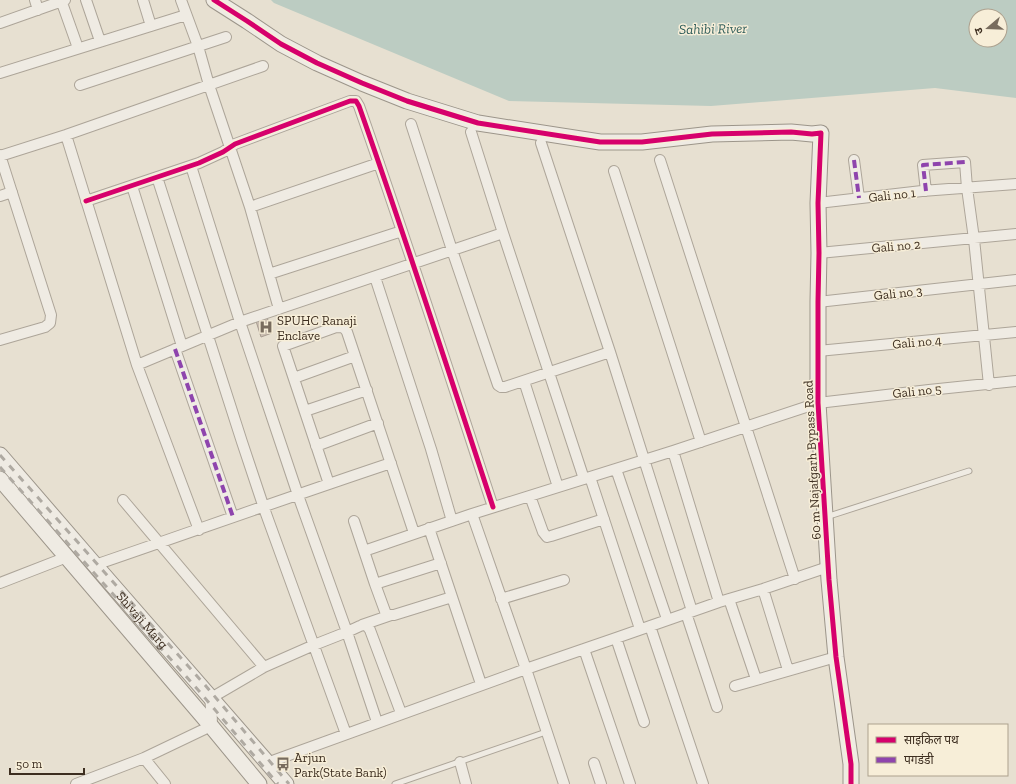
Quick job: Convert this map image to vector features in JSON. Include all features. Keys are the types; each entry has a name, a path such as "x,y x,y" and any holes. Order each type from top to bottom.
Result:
{"street":[{"path":"0,24 37,5 62,0 78,48"},
{"path":"86,0 100,41"},
{"path":"143,0 151,26"},
{"path":"181,0 198,46 209,85 250,207 279,308"},
{"name":"60 m Najafgarh Bypass Road","path":"214,0 281,44 317,63 407,101 478,123 600,142 642,142 712,134 791,132 812,134 821,133 818,203 818,403 828,567 836,657 851,764 851,784"},
{"path":"0,73 186,15"},
{"path":"80,85 226,37"},
{"path":"0,340 45,327 50,323 50,315 0,155 66,134 263,66"},
{"path":"86,201 199,164 230,147 299,120 356,101 379,163 493,507"},
{"path":"411,124 498,385 504,387 610,352"},
{"path":"471,132 502,233 548,373 703,784"},
{"path":"66,134 137,365 199,530"},
{"path":"541,144 644,460 717,707"},
{"path":"660,160 795,579"},
{"name":"Gali no 1","path":"854,160 859,198"},
{"path":"926,191 923,165 965,162 989,384"},
{"path":"250,207 379,163"},
{"path":"191,166 240,322 377,722"},
{"path":"614,171 701,442"},
{"path":"157,177 263,506 346,734"},
{"name":"Gali no 1","path":"818,203 926,191 1016,184"},
{"path":"132,186 179,348 233,517"},
{"path":"0,196 12,192"},
{"path":"269,274 402,232"},
{"path":"137,365 240,322 502,233"},
{"name":"Gali no 2","path":"819,253 1016,234"},
{"path":"374,277 431,449 452,521"},
{"name":"Gali no 3","path":"818,302 1016,280"},
{"path":"329,484 283,346 336,327 341,327 347,332 356,356 414,533"},
{"name":"Gali no 4","path":"818,351 1016,332"},
{"path":"294,378 356,356"},
{"path":"524,381 558,487"},
{"name":"Gali no 5","path":"364,551 493,507 673,451 818,403 1016,381"},
{"path":"304,411 367,390"},
{"path":"316,446 378,423"},
{"path":"673,451 724,600 756,680"},
{"name":"Shivaji Marg","path":"0,455 286,784"},
{"path":"95,565 391,463"},
{"path":"616,469 667,619"},
{"name":"Shivaji Marg","path":"0,479 259,784"},
{"path":"530,496 543,532 547,537 604,519"},
{"path":"123,500 264,667"},
{"path":"472,514 564,784"},
{"path":"354,520 384,610 386,614 389,616 391,615"},
{"path":"429,528 481,684"},
{"path":"0,583 67,558"},
{"path":"375,584 441,563"},
{"path":"267,763 481,684 645,628 667,619 795,579 828,567"},
{"path":"501,599 564,580"},
{"path":"763,589 788,670"},
{"path":"76,784 144,758 211,726 213,723 210,703 211,698 264,667 362,625 452,597"},
{"path":"362,625 367,626 370,630 401,713"},
{"path":"616,638 644,722"},
{"path":"584,649 630,784"},
{"path":"735,686 836,657"},
{"path":"144,758 165,784"},
{"path":"460,762 466,784"},
{"path":"594,763 601,784"}],"lane":[{"path":"825,517 969,471"},
{"path":"395,784 546,732"}],"water":[{"name":"Sahibi River","path":"271,0 1016,0 1016,98 935,88 711,106 509,101 274,3"}],"building":[{"path":"266,314 272,333 261,337 255,318"}],"railway":[{"path":"0,455 205,685 289,784"},
{"path":"0,467 199,691 278,784"}],"marked path":[{"path":"854,160 859,198"},
{"path":"926,191 923,165 965,162"},
{"path":"175,349 233,517"}],"cycle path":[{"path":"214,0 281,44 317,63 407,101 478,123 600,142 642,142 712,134 791,132 812,134 821,133 818,203 818,403 829,580 836,657 851,764 851,784"},
{"path":"86,201 199,163 223,152 235,144 350,101 356,101 394,206 493,507"}],"place":[{"name":"SPUHC Ranaji Enclave","path":"266,327"},
{"name":"Arjun Park(State Bank)","path":"283,764"}]}
